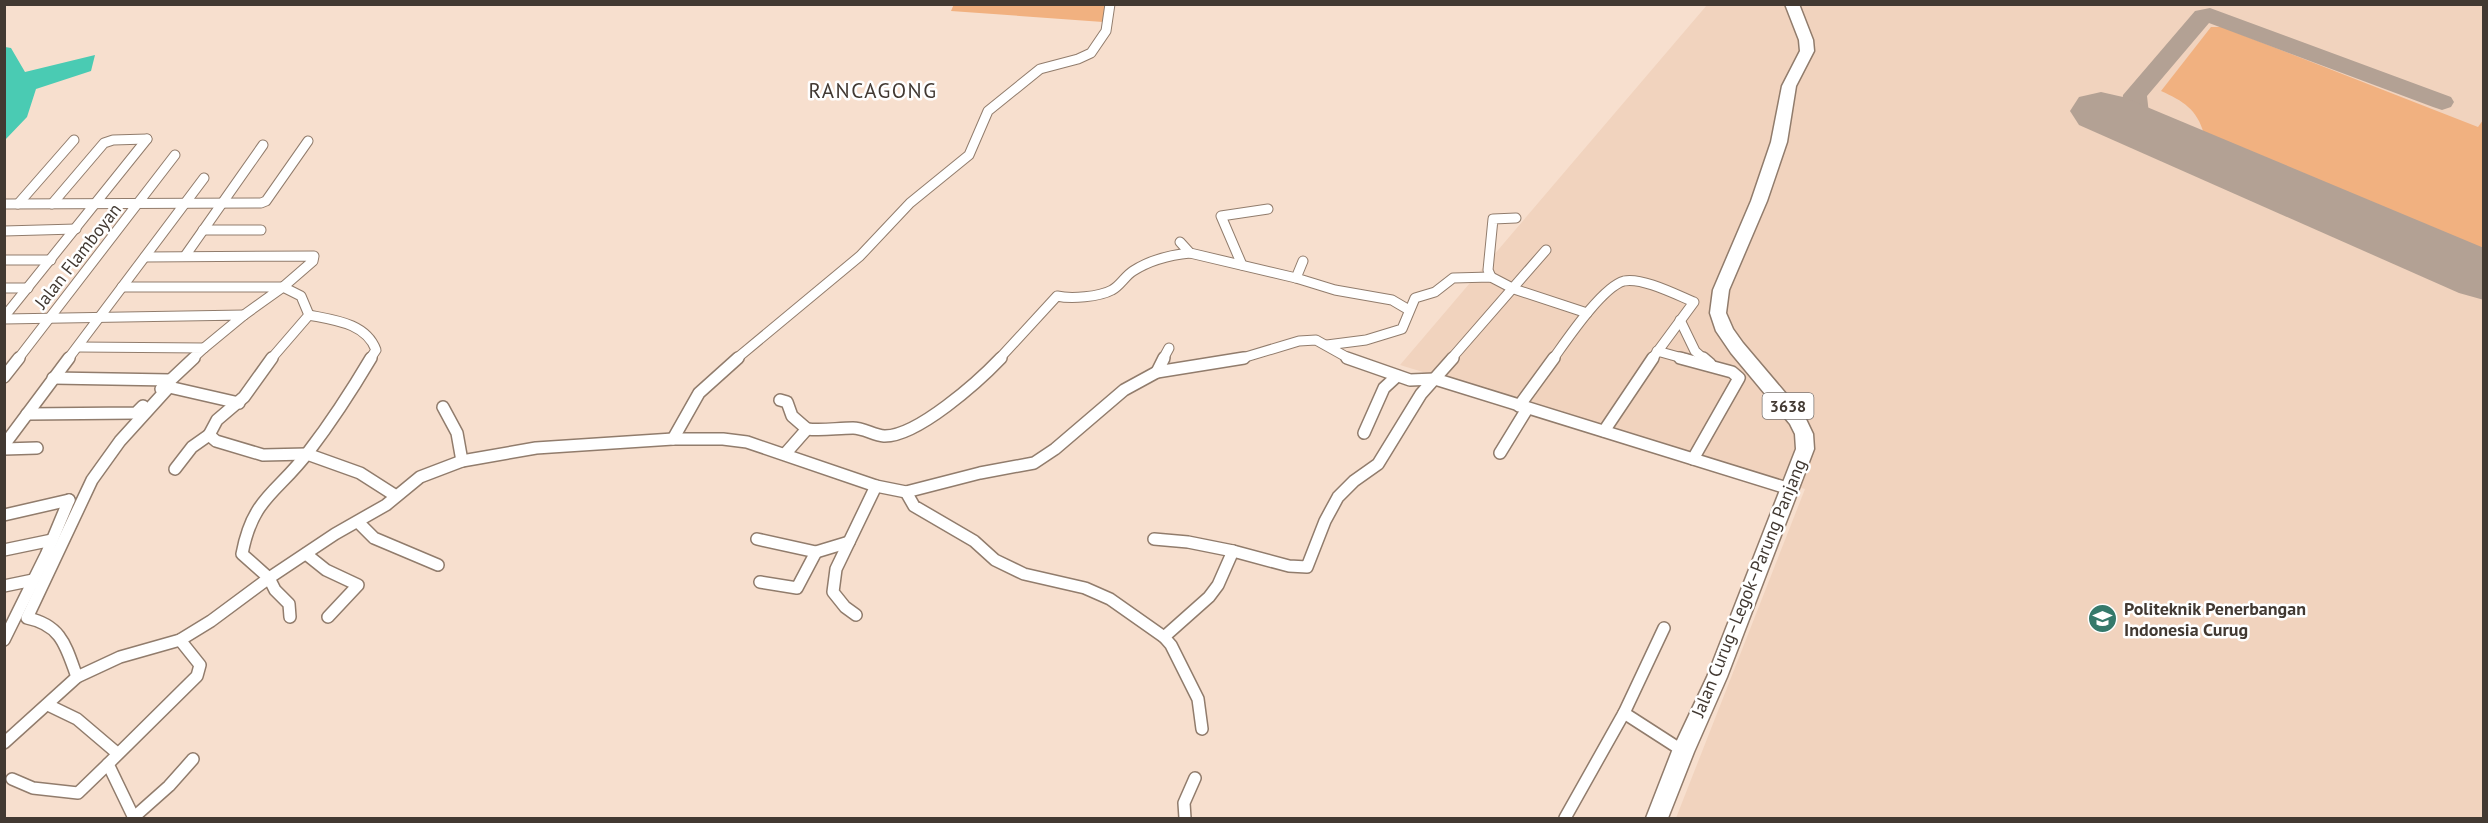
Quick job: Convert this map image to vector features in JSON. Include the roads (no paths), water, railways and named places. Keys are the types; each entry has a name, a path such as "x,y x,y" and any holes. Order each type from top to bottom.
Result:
{"main road":[{"name":"Jalan Curug–Legok–Parung Panjang","path":"1657,819 1683,751 1717,676 1804,449 1803,428 1791,410 1756,372 1731,339 1721,322 1718,303 1779,142 1789,86 1807,51 1806,40 1792,4"}],"street":[{"path":"673,439 699,393 798,306 860,256 910,203 969,155 975,145 981,119 988,111 1040,69 1078,59 1097,47 1106,31 1110,4"},
{"path":"18,204 74,140"},
{"path":"4,318 147,140 113,140 104,143 52,204"},
{"path":"4,204 138,205 264,202 308,141"},
{"path":"184,256 263,145"},
{"name":"Jalan Flamboyan","path":"4,377 175,155"},
{"path":"4,444 204,178"},
{"path":"1242,265 1221,216 1268,209"},
{"path":"1491,277 1488,270 1492,222 1498,217 1516,218"},
{"path":"4,231 76,229"},
{"path":"203,230 261,230"},
{"path":"1180,242 1191,253"},
{"path":"1154,539 1196,543 1289,566 1307,567 1325,521 1338,497 1354,481 1378,464 1421,394 1514,290 1546,249"},
{"path":"780,400 787,402 792,416 807,429 826,431 854,428 885,436 920,425 982,378 1057,296 1070,299 1112,290 1131,272 1170,255 1191,253 1296,278 1335,290 1392,300 1409,310"},
{"path":"27,414 136,413 204,348 283,287 313,261 314,256 144,257"},
{"path":"4,260 51,260"},
{"path":"1296,278 1303,261"},
{"path":"1326,345 1343,345 1399,332 1407,323 1409,310 1415,298 1435,292 1450,279 1459,277 1491,277 1514,290 1587,313"},
{"path":"1500,453 1523,408 1587,313 1610,288 1620,281 1639,283 1699,302 1680,320 1657,351 1604,431"},
{"path":"122,287 283,287 300,293 305,300 309,315"},
{"path":"4,288 28,288"},
{"path":"4,318 244,315"},
{"path":"175,469 192,447 209,435 215,422 239,403 256,382 268,361 299,329 309,315"},
{"path":"290,617 289,604 275,590 269,578 242,554 246,533 262,501 307,454 339,411 376,350 374,341 367,334 309,315"},
{"path":"1680,320 1695,351 1712,367"},
{"path":"4,742 76,678 120,657 180,640 212,621 269,578 358,522 420,477 462,461 536,448 673,439 735,440 784,454 876,486 906,492 970,475 1023,467 1034,463 1055,449 1124,390 1157,372 1236,360 1299,341 1316,340 1353,361 1397,376 1410,380 1435,380 1790,489"},
{"path":"78,347 204,348"},
{"path":"1157,372 1169,348"},
{"path":"1657,351 1732,372 1739,378 1693,459"},
{"path":"1364,433 1384,388 1397,376"},
{"path":"53,378 170,380"},
{"path":"76,678 58,632 40,620 27,618 92,480 120,441 169,387 239,403"},
{"path":"444,407 463,449 462,461"},
{"path":"784,454 807,429"},
{"path":"209,435 216,441 263,455 307,454 360,473 396,496"},
{"path":"4,449 37,448"},
{"path":"856,615 838,600 832,589 836,569 876,486"},
{"path":"906,492 914,506 974,541 995,560 1024,574 1085,588 1110,599 1164,637 1171,645 1198,699 1202,729"},
{"path":"4,515 69,500 33,580 8,624 4,640"},
{"path":"358,522 374,538 438,565"},
{"path":"757,538 816,552 849,542"},
{"path":"4,550 52,540"},
{"path":"1164,637 1199,609 1209,597 1218,585 1233,551"},
{"path":"760,582 797,588 816,552"},
{"path":"306,554 326,570 358,585 328,617"},
{"path":"4,586 33,580"},
{"path":"1565,819 1624,713 1664,628"},
{"path":"12,779 33,788 78,793 197,676 200,665 180,640"},
{"path":"48,705 76,719 117,753"},
{"path":"1624,713 1683,751"},
{"path":"108,764 134,818 169,786 193,759"},
{"path":"1185,819 1182,813 1184,804 1195,778"}],"water":[{"path":"5,47 11,48 25,72 95,55 91,71 36,89 27,117 5,140"}],"place":[{"name":"Politeknik Penerbangan Indonesia Curug","path":"2103,619"}],"district":[{"name":"RANCAGONG","path":"873,91"}]}
